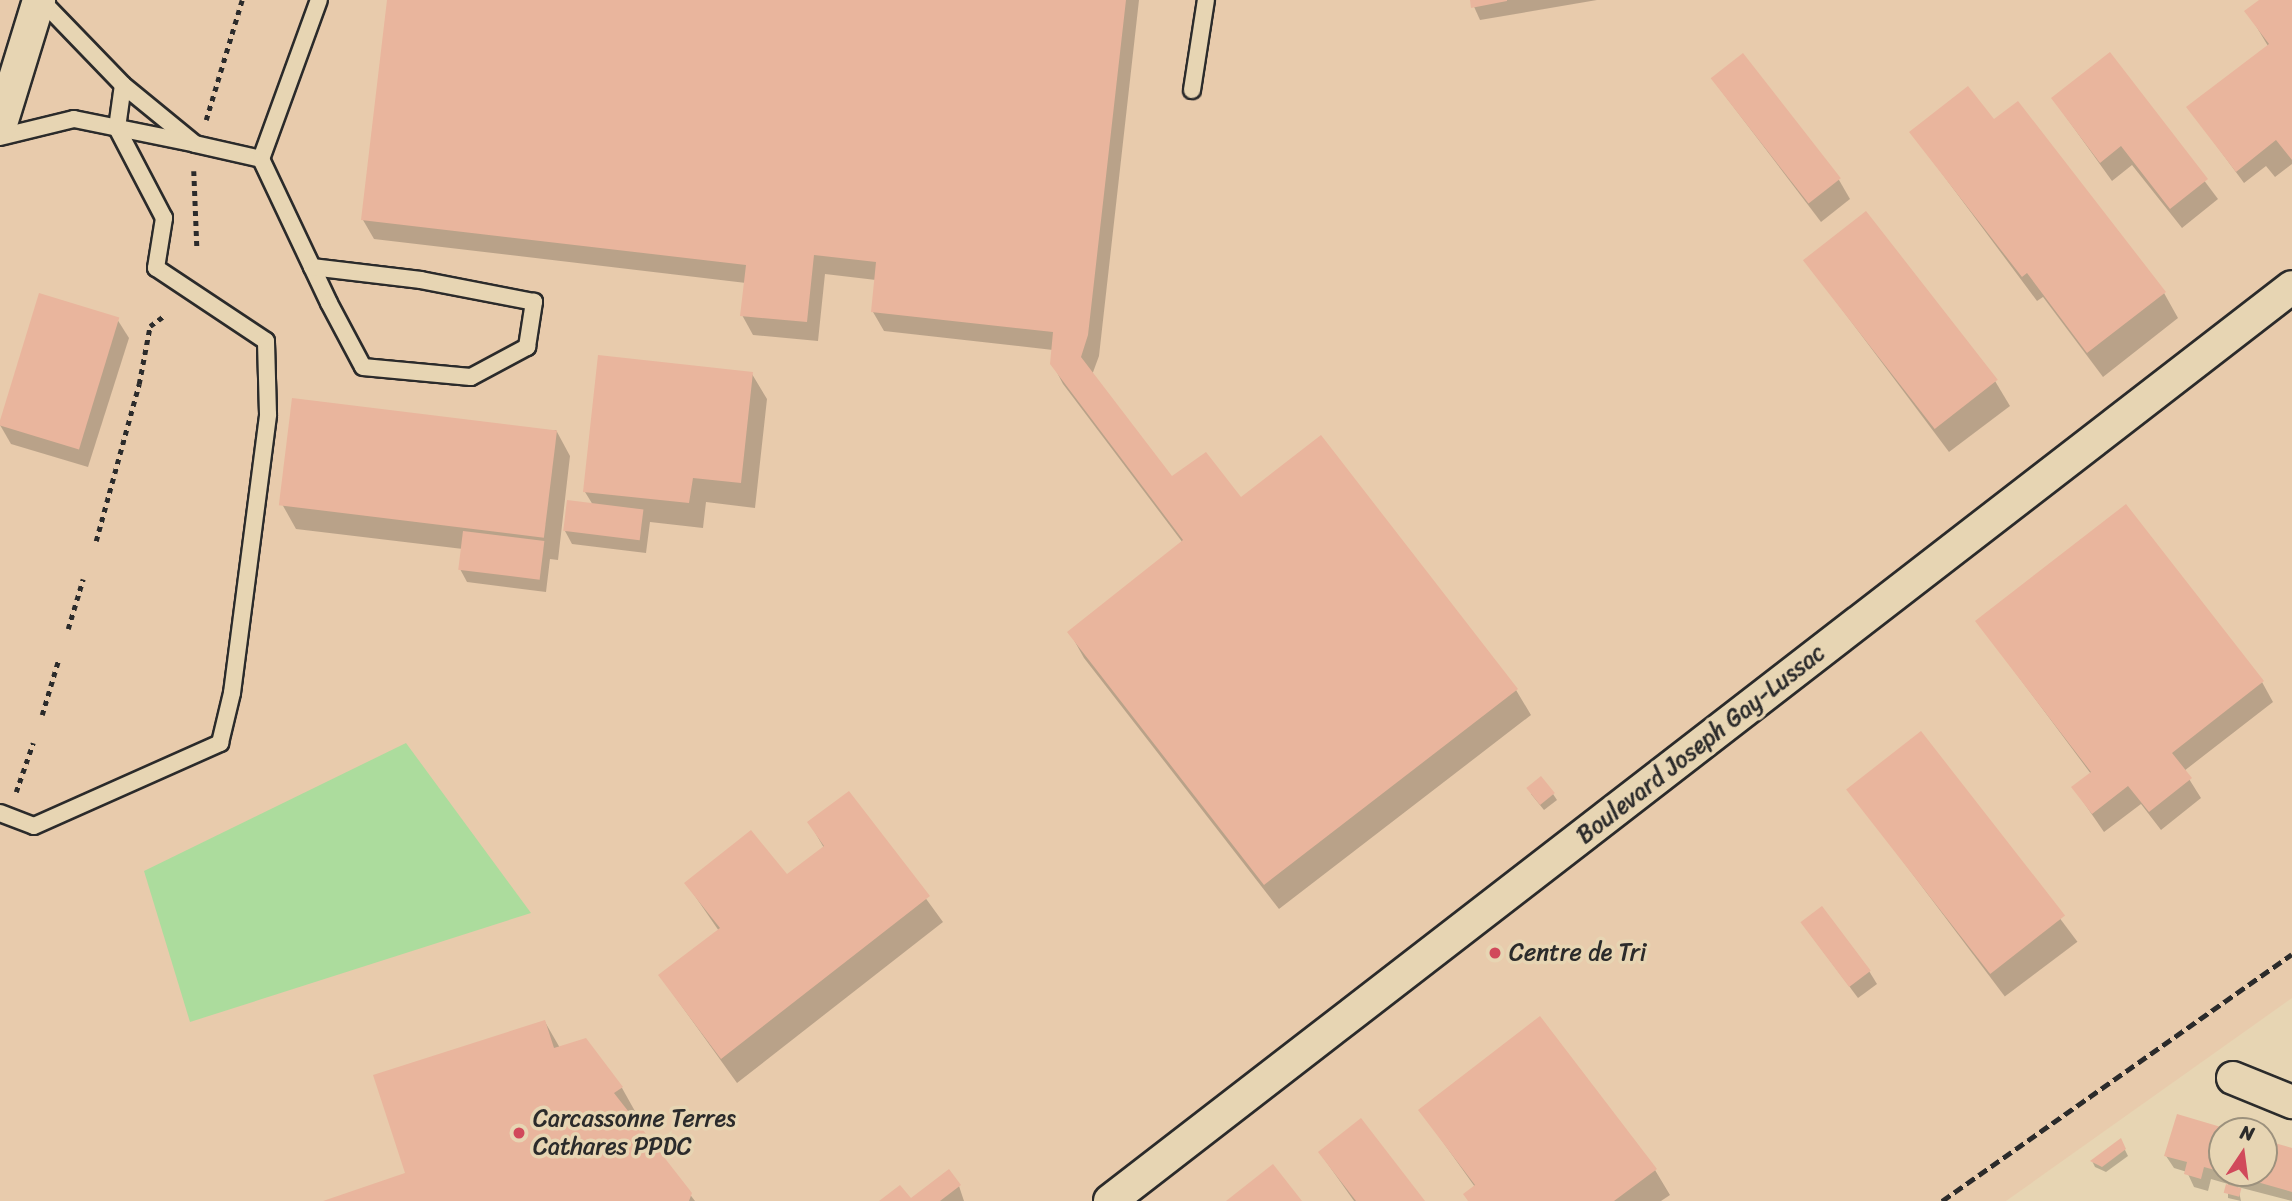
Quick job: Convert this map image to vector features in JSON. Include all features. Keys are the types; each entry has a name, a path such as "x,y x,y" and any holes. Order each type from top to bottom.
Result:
{"street":[{"path":"0,127 40,0"},
{"name":"Boulevard Joseph Gay-Lussac","path":"1110,1201 2292,287"},
{"path":"2233,1078 2292,1101"}],"lane":[{"path":"40,0 122,85 199,137"},
{"path":"312,267 421,280 534,302 527,347 471,377 363,366 312,267 261,159 318,0"},
{"path":"1192,90 1206,0"},
{"path":"0,813 34,827 220,743 232,693 268,415 266,341 156,268 164,218 117,128 122,85"},
{"path":"0,137 74,119 117,128 199,137 261,159"}],"path":[{"path":"199,137 242,0"},
{"path":"190,161 197,164"},
{"path":"186,168 196,172 197,247"},
{"path":"96,541 136,397 150,326 164,316"},
{"path":"68,629 83,579"},
{"path":"42,715 59,658"},
{"path":"13,800 33,743"}],"shaded area":[{"path":"0,0 2292,0 2292,998 2006,1201 0,1201"}],"green space":[{"path":"406,743 531,913 190,1022 144,871"}],"building":[{"path":"387,0 1126,0 1088,335 1081,357 1172,476 1206,452 1241,497 1321,435 1518,689 1264,885 1067,632 1183,540 1050,364 1053,332 871,312 876,262 814,255 807,322 740,316 746,265 361,220"},
{"path":"1470,0 1507,0 1507,1 1471,8"},
{"path":"2259,0 2292,0 2292,160 2276,140 2236,172 2186,107 2269,44 2244,11"},
{"path":"2110,52 2208,179 2170,209 2121,146 2100,163 2051,98"},
{"path":"1743,53 1841,178 1809,204 1711,78"},
{"path":"1968,86 1994,119 2018,101 2166,292 2087,353 2027,273 2022,277 1909,132"},
{"path":"1866,211 1998,380 1935,429 1803,260"},
{"path":"39,293 119,318 79,450 0,425"},
{"path":"598,355 753,372 741,483 693,478 689,503 583,492"},
{"path":"292,398 557,431 544,538 279,505"},
{"path":"567,500 643,509 640,540 563,531"},
{"path":"2126,504 2264,681 2172,753 2192,778 2149,812 2128,786 2092,814 2071,787 2091,772 1975,621"},
{"path":"463,531 544,541 540,580 458,570"},
{"path":"1921,731 2065,915 1990,974 1846,789"},
{"path":"1541,776 1555,793 1540,805 1526,788"},
{"path":"849,791 930,896 721,1059 658,975 720,928 684,883 751,830 787,874 824,846 807,822"},
{"path":"1822,906 1871,971 1849,987 1800,922"},
{"path":"1540,1016 1657,1169 1614,1201 1468,1201 1463,1194 1475,1185 1418,1110"},
{"name":"Carcassonne Terres Cathares PPDC","path":"545,1020 554,1048 586,1038 623,1087 614,1093 692,1193 689,1201 323,1201 405,1173 373,1075"},
{"path":"2177,1114 2208,1123 2208,1168 2204,1167 2201,1179 2184,1174 2187,1162 2164,1156"},
{"path":"1361,1118 1425,1201 1356,1201 1318,1152"},
{"path":"2121,1138 2126,1149 2102,1167 2090,1161"},
{"path":"2278,1144 2292,1148 2292,1192 2274,1187 2278,1187"},
{"path":"1273,1164 1302,1201 1226,1201"},
{"path":"949,1169 961,1185 940,1201 879,1201 900,1185 911,1198"},
{"path":"2225,1187 2241,1188 2239,1197 2224,1193"}],"railway":[{"path":"1942,1201 2292,954"}],"place":[{"name":"Centre de Tri","path":"1495,953"},
{"name":"Carcassonne Terres Cathares PPDC","path":"519,1133"}]}
